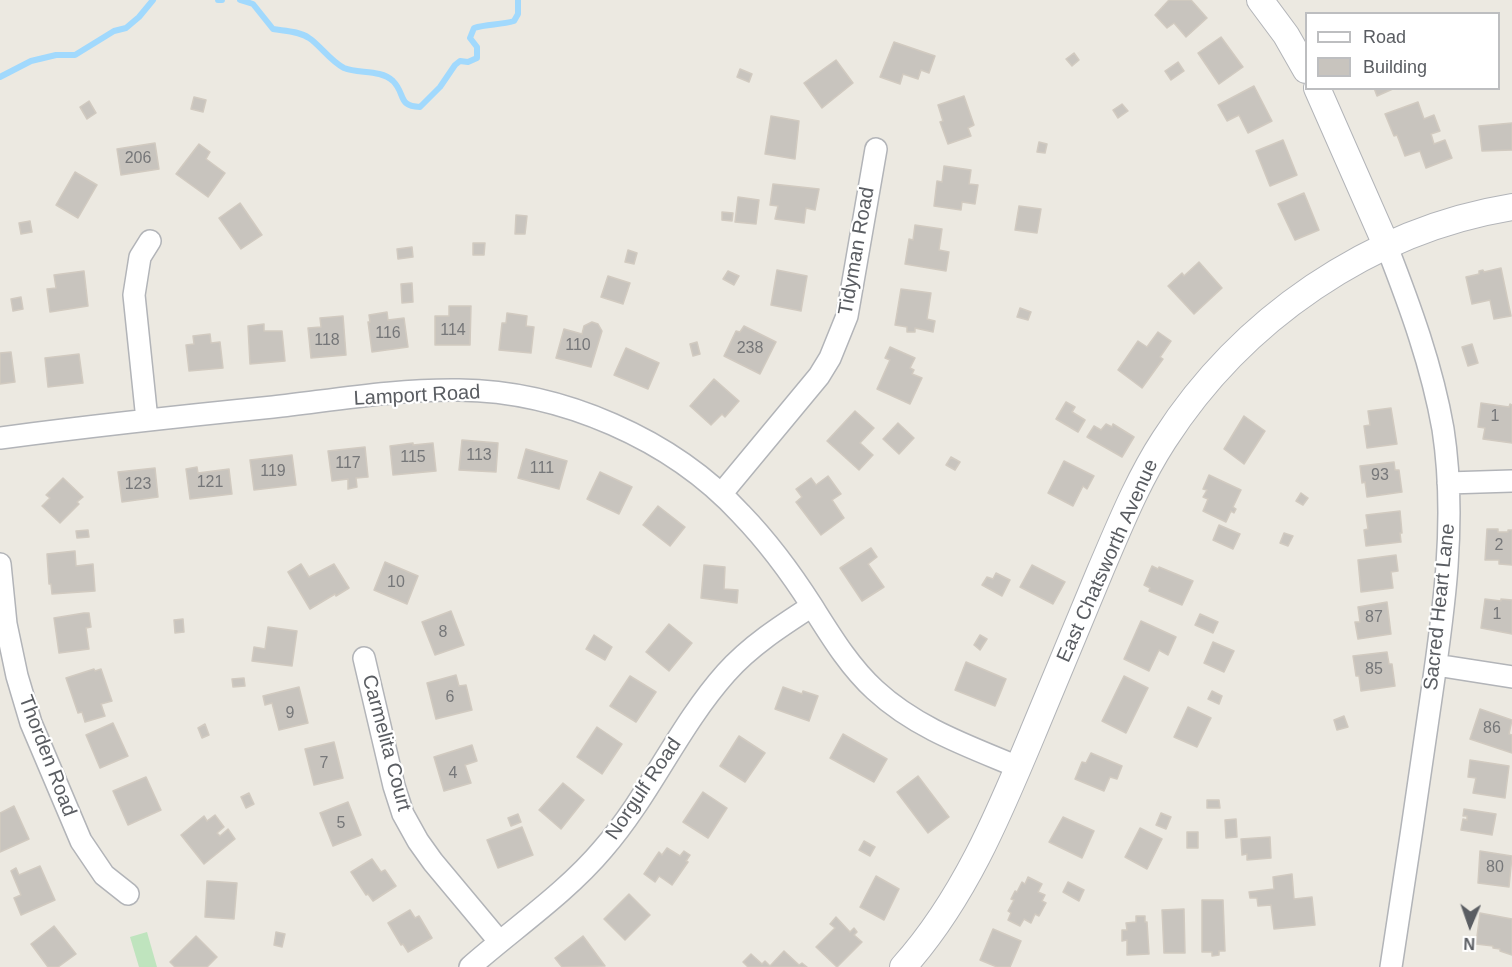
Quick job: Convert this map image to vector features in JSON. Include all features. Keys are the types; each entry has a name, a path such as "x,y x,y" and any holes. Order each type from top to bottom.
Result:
{"street":[{"path":"1260,0 1286,35 1305,68"},
{"name":"Sacred Heart Lane","path":"1318,90 1387,247 1413,314 1432,375 1443,430 1448,483 1450,542 1436,664 1391,967"},
{"name":"Tidyman Road","path":"722,493 819,376 848,316 876,149"},
{"name":"East Chatsworth Avenue","path":"903,967 933,928 967,875 994,825 1123,518 1163,441 1186,409 1216,372 1252,335 1273,316 1316,286 1352,264 1423,231 1458,219 1512,207"},
{"path":"147,420 134,295 140,257 150,240"},
{"name":"Lamport Road","path":"0,438 413,392 460,390 507,393 551,403 630,431 671,455 722,493 777,555 841,652 874,689 896,707 941,735 1018,767"},
{"path":"1448,483 1512,481"},
{"name":"Thorden Road","path":"0,564 6,624 17,676 31,723 81,842 104,875 128,894"},
{"name":"Norgulf Road","path":"470,967 560,891 603,849 622,825 717,683 741,657 812,606"},
{"name":"Carmelita Court","path":"364,658 394,786 403,814 417,841 499,941"},
{"path":"1436,664 1512,677"}],"green space":[{"path":"147,932 157,967 139,967 130,937"}],"building":[{"path":"1169,0 1191,0 1207,18 1186,37 1174,23 1167,28 1155,15"},
{"path":"1221,37 1243,67 1219,84 1198,53"},
{"path":"894,42 935,56 929,73 921,70 918,79 903,74 900,84 880,77"},
{"path":"1074,53 1079,60 1072,66 1066,59"},
{"path":"836,60 853,83 822,108 804,83"},
{"path":"1178,62 1184,71 1171,80 1165,71"},
{"path":"740,69 752,74 749,82 737,77"},
{"path":"1254,86 1272,121 1248,133 1239,115 1227,121 1218,105"},
{"path":"1375,90 1390,90 1377,96"},
{"path":"964,96 974,125 968,128 971,136 948,144 940,122 943,121 938,105"},
{"path":"194,97 206,100 203,112 191,109"},
{"path":"89,101 96,113 87,119 80,107"},
{"path":"1418,102 1424,119 1434,115 1440,131 1431,134 1434,144 1445,140 1452,158 1426,168 1420,151 1405,156 1397,135 1394,136 1385,114"},
{"path":"1122,104 1128,111 1118,118 1113,110"},
{"path":"771,116 799,121 795,159 765,154"},
{"path":"1512,123 1512,150 1482,151 1479,126"},
{"path":"1283,140 1297,175 1270,186 1256,151"},
{"path":"1039,142 1047,144 1045,153 1037,152"},
{"path":"155,143 159,169 121,175 117,149"},
{"path":"199,144 210,152 206,159 225,173 208,197 176,174"},
{"path":"944,166 971,170 969,184 978,185 975,204 962,202 961,210 934,206 937,181 942,182"},
{"path":"75,172 97,185 78,218 56,205"},
{"path":"773,184 819,189 815,210 806,208 804,223 775,219 778,206 770,205"},
{"path":"1304,193 1319,230 1295,240 1278,204"},
{"path":"738,197 759,200 756,224 735,222"},
{"path":"240,203 262,235 241,249 219,218"},
{"path":"1019,206 1041,209 1037,233 1015,230"},
{"path":"722,212 733,213 732,221 722,220"},
{"path":"516,215 527,216 525,234 515,234"},
{"path":"30,221 32,232 21,234 19,223"},
{"path":"915,225 942,229 939,250 949,252 946,271 905,264 909,239 913,240"},
{"path":"473,243 485,243 484,255 473,255"},
{"path":"412,247 413,257 398,259 397,249"},
{"path":"628,250 637,253 634,264 625,262"},
{"path":"1199,262 1222,288 1194,314 1168,286 1182,273 1184,276"},
{"path":"1501,268 1511,316 1494,319 1490,300 1472,304 1466,277 1479,274 1479,271"},
{"path":"777,270 807,276 801,311 771,305"},
{"path":"84,271 88,306 50,312 47,289 56,288 54,275"},
{"path":"728,271 739,276 734,285 723,279"},
{"path":"608,276 630,283 623,304 601,297"},
{"path":"412,283 413,302 402,303 401,284"},
{"path":"901,289 931,293 927,319 935,321 933,332 915,328 915,332 907,332 907,327 895,325"},
{"path":"21,297 23,309 13,311 11,299"},
{"path":"449,306 471,306 470,345 435,345 435,316 449,316"},
{"path":"1020,308 1031,312 1028,320 1017,317"},
{"path":"387,312 388,320 404,318 408,347 372,352 369,315"},
{"path":"507,313 527,316 526,326 534,327 531,353 499,350 502,323 506,323"},
{"path":"343,316 346,355 311,358 308,328 321,327 320,318"},
{"path":"592,322 598,324 602,331 591,367 556,358 564,329 582,334 584,326"},
{"path":"264,324 264,331 282,331 285,361 250,364 248,326"},
{"path":"744,326 776,342 760,374 724,356 736,331 740,332"},
{"path":"1158,332 1171,341 1160,357 1163,359 1142,388 1118,370 1138,341 1147,347"},
{"path":"210,334 211,343 220,342 223,368 189,371 186,345 194,344 193,336"},
{"path":"697,342 700,354 693,356 690,344"},
{"path":"1472,344 1478,363 1468,366 1462,347"},
{"path":"890,347 915,358 910,368 914,370 912,374 922,378 910,404 877,389 890,360 885,358"},
{"path":"626,348 659,363 648,389 614,375"},
{"path":"11,352 15,382 0,384 0,353"},
{"path":"79,354 83,383 48,387 45,358"},
{"path":"714,379 739,401 725,417 722,414 711,425 690,406"},
{"path":"1066,402 1075,407 1072,412 1085,420 1078,432 1056,419"},
{"path":"1481,403 1509,407 1510,404 1512,405 1512,443 1483,439 1485,428 1478,427"},
{"path":"1391,408 1397,444 1367,448 1364,426 1370,425 1368,411"},
{"path":"855,411 874,428 860,443 873,455 859,470 827,441"},
{"path":"1244,416 1265,431 1244,464 1224,449"},
{"path":"898,423 914,438 899,454 883,439"},
{"path":"1106,424 1112,427 1113,424 1134,437 1122,457 1087,437 1094,426 1101,430"},
{"path":"462,440 498,443 496,472 459,470"},
{"path":"413,443 413,445 433,443 436,471 393,475 390,446"},
{"path":"365,447 368,477 356,478 357,487 348,489 348,479 332,481 328,451"},
{"path":"526,449 567,461 559,489 518,478"},
{"path":"292,455 296,485 254,490 250,460"},
{"path":"951,457 960,462 955,470 946,465"},
{"path":"1064,461 1094,476 1087,489 1083,486 1073,506 1048,493"},
{"path":"1394,462 1395,470 1399,470 1402,492 1367,497 1360,466"},
{"path":"197,467 198,473 229,469 232,494 190,499 186,469"},
{"path":"155,468 158,497 122,502 118,472"},
{"path":"600,472 632,487 619,514 587,499"},
{"path":"1209,475 1241,490 1233,507 1236,509 1234,513 1231,511 1226,522 1203,511 1208,499 1203,497 1207,490 1203,489"},
{"path":"828,476 841,494 832,500 844,518 821,535 796,502 802,497 796,489 811,478 816,485"},
{"path":"63,478 83,497 60,523 42,506 50,498 46,495"},
{"path":"1301,493 1308,498 1303,505 1296,501"},
{"path":"658,506 685,527 670,546 643,525"},
{"path":"1400,511 1401,542 1366,546 1364,530 1368,529 1366,515"},
{"path":"1219,525 1240,534 1233,549 1213,540"},
{"path":"1487,529 1498,529 1498,532 1512,530 1512,565 1499,564 1499,560 1485,560"},
{"path":"88,530 89,537 77,538 76,531"},
{"path":"1284,533 1293,536 1288,546 1280,543"},
{"path":"871,548 877,557 868,564 884,587 862,601 840,568"},
{"path":"75,551 76,566 93,564 95,591 52,594 47,554"},
{"path":"1396,555 1398,571 1391,572 1393,588 1361,592 1358,560"},
{"path":"385,562 418,576 407,604 374,590"},
{"path":"301,564 309,577 334,564 349,588 310,609 288,572"},
{"path":"704,565 725,567 724,589 738,590 737,603 701,598"},
{"path":"1032,565 1065,582 1053,604 1020,587"},
{"path":"1152,566 1193,581 1182,605 1149,591 1150,588 1144,585"},
{"path":"996,573 1010,580 1002,596 982,585 987,577 993,579"},
{"path":"1485,599 1512,600 1512,634 1481,628"},
{"path":"1387,602 1391,634 1358,639 1355,622 1360,622 1358,607"},
{"path":"451,611 464,645 435,655 422,622"},
{"path":"89,613 91,627 86,628 89,649 59,653 54,618"},
{"path":"1200,614 1218,622 1213,633 1195,625"},
{"path":"183,619 184,632 175,633 174,620"},
{"path":"1141,621 1176,637 1168,655 1159,650 1149,671 1124,659"},
{"path":"669,624 692,643 669,671 646,652"},
{"path":"268,627 297,631 292,666 252,661 254,647 265,649"},
{"path":"594,635 612,647 605,660 586,649"},
{"path":"980,635 987,639 980,650 974,645"},
{"path":"1213,642 1234,651 1224,672 1204,663"},
{"path":"1387,652 1389,664 1392,664 1395,686 1361,691 1353,656"},
{"path":"966,662 1006,679 995,706 955,690"},
{"path":"94,669 95,671 101,669 112,701 101,704 105,716 85,722 82,712 78,713 66,678"},
{"path":"456,675 459,686 466,685 472,710 436,719 427,683"},
{"path":"630,676 656,692 636,722 610,706"},
{"path":"1124,676 1148,688 1126,733 1102,721"},
{"path":"244,678 245,686 233,687 232,679"},
{"path":"299,687 308,723 279,730 272,703 265,705 263,696"},
{"path":"783,687 802,694 803,691 818,696 809,721 775,709"},
{"path":"1212,691 1222,696 1219,704 1208,699"},
{"path":"1188,707 1211,718 1197,747 1174,737"},
{"path":"1480,709 1512,720 1509,734 1512,735 1512,753 1470,739"},
{"path":"1344,716 1348,727 1337,730 1334,720"},
{"path":"113,723 128,756 100,768 86,735"},
{"path":"205,724 209,735 202,738 198,728"},
{"path":"597,727 622,744 602,774 577,757"},
{"path":"843,734 887,759 874,782 830,758"},
{"path":"739,736 765,753 745,782 720,766"},
{"path":"334,742 343,778 314,785 305,749"},
{"path":"472,745 477,761 465,765 471,783 444,791 434,757"},
{"path":"1091,753 1122,766 1117,779 1110,777 1104,791 1075,779 1082,762 1086,763"},
{"path":"1470,760 1509,766 1505,798 1473,793 1476,778 1468,777"},
{"path":"918,776 949,817 928,833 897,792"},
{"path":"146,777 161,810 128,825 113,791"},
{"path":"563,783 584,800 561,829 539,810"},
{"path":"703,792 727,808 708,838 683,822"},
{"path":"249,793 254,804 246,808 241,797"},
{"path":"1207,800 1219,800 1220,808 1207,808"},
{"path":"348,802 361,835 333,846 320,813"},
{"path":"14,806 29,839 0,852 0,813"},
{"path":"1464,809 1496,814 1492,835 1461,830 1463,819 1467,820 1467,816 1463,816"},
{"path":"1161,813 1171,817 1166,829 1156,825"},
{"path":"518,814 521,822 511,826 508,818"},
{"path":"215,815 224,827 217,833 220,836 228,829 235,839 204,864 181,835 204,816 207,821"},
{"path":"1063,817 1094,831 1082,858 1049,842"},
{"path":"1236,819 1237,837 1226,838 1225,820"},
{"path":"522,827 533,855 498,868 487,840"},
{"path":"1140,828 1162,839 1147,869 1125,857"},
{"path":"1187,832 1198,832 1198,848 1187,848"},
{"path":"1270,837 1271,858 1247,860 1247,854 1242,855 1241,839"},
{"path":"864,841 875,847 870,856 859,850"},
{"path":"667,848 680,856 684,851 690,855 686,861 688,862 672,885 659,876 655,882 644,874 659,852 662,855"},
{"path":"1480,851 1512,856 1509,887 1478,883"},
{"path":"372,859 381,872 385,870 396,886 373,901 368,894 366,895 351,872"},
{"path":"40,866 55,900 21,915 14,898 21,895 11,871 16,868 19,875"},
{"path":"1292,874 1294,899 1312,897 1315,925 1274,929 1271,905 1258,906 1257,898 1250,898 1249,892 1274,889 1273,877"},
{"path":"876,876 899,889 884,920 860,907"},
{"path":"1028,877 1042,884 1038,892 1045,895 1042,901 1046,903 1039,916 1035,914 1031,923 1024,919 1020,926 1008,920 1011,913 1008,911 1014,900 1011,899 1015,891 1017,892 1022,882 1025,884"},
{"path":"207,881 237,883 234,919 205,917"},
{"path":"1068,882 1084,890 1079,901 1063,892"},
{"path":"629,894 650,915 625,940 604,919"},
{"path":"1202,900 1223,900 1225,951 1219,951 1219,955 1212,956 1212,952 1202,952"},
{"path":"1184,909 1185,953 1164,953 1162,910"},
{"path":"410,910 415,918 419,916 432,938 408,952 388,923"},
{"path":"1480,913 1512,919 1512,955 1493,948 1493,946 1476,944"},
{"path":"1136,916 1145,916 1149,954 1127,955 1127,940 1122,941 1122,930 1127,930 1126,923 1136,922"},
{"path":"836,917 850,932 854,928 857,932 854,935 862,942 837,967 816,947 835,928 830,924"},
{"path":"54,926 76,954 58,967 48,967 31,944"},
{"path":"993,929 1021,941 1010,967 997,967 980,960"},
{"path":"276,932 285,934 282,947 274,945"},
{"path":"196,936 217,957 207,967 175,967 170,962"},
{"path":"583,936 605,966 562,967 555,958"},
{"path":"784,951 799,965 802,963 807,967 748,967 743,962 751,954 762,964 765,961 770,966"}],"waterway":[{"path":"0,77 31,61 56,55 75,55 114,31 126,28 153,0"},
{"path":"240,0 253,4 273,29 305,36 344,68 388,77 397,86 405,102 420,107 440,87 455,65 460,61 468,62 477,58 477,47 470,38 474,28 514,21 518,14 518,0"}]}
